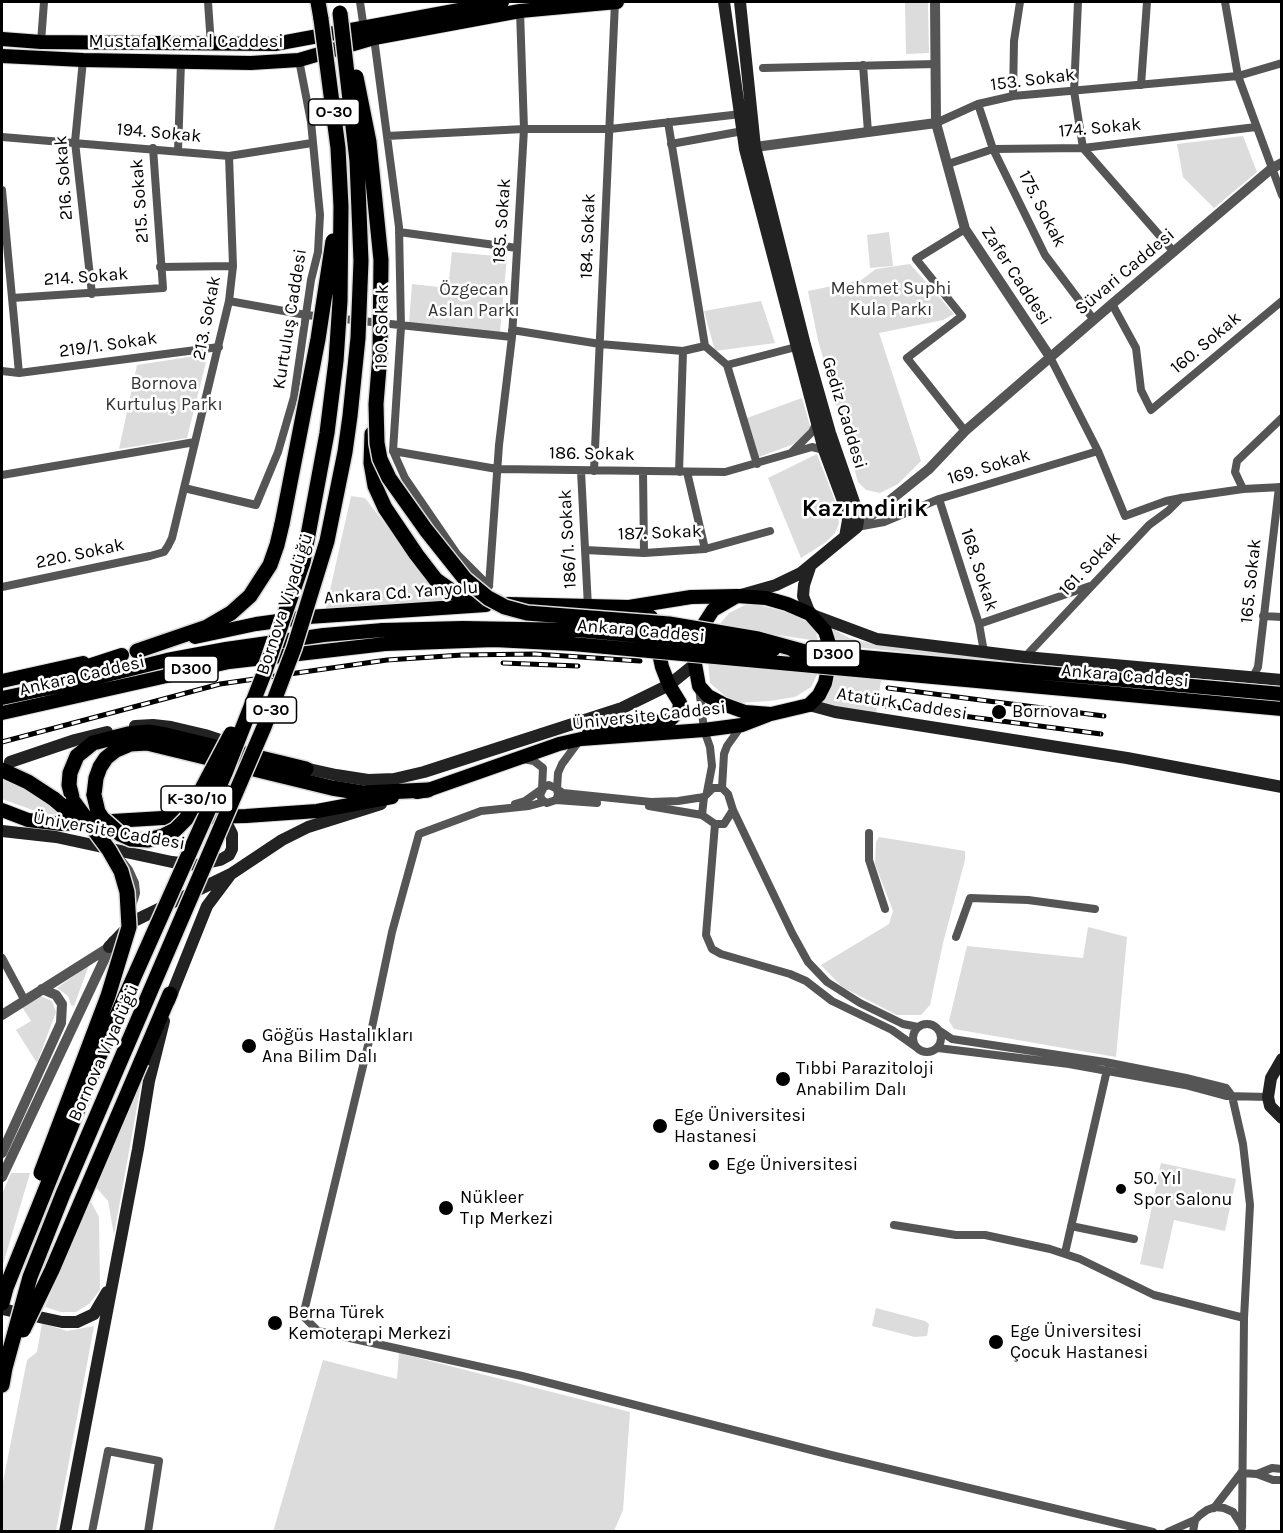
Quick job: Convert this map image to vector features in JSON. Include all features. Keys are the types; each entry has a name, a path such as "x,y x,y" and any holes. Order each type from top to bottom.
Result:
{"highway":[{"name":"Bornova Viyadüğü","path":"4,1295 100,1053 225,773 265,671 303,562 327,433 339,313 341,206 335,121 318,2"},
{"name":"Bornova Viyadüğü","path":"2,1385 30,1277 63,1194 264,727 294,648 327,541 350,416 358,338 361,261 357,161 339,7"},
{"path":"339,7 360,90 369,142 381,260 380,356 371,463 375,486 384,508 436,580 456,594 467,598 512,604"},
{"path":"130,653 207,627 231,613 250,596 270,565 277,545 320,327 328,266 341,206"},
{"path":"376,404 380,459 389,478 465,579 488,598 505,607 527,613 669,624 758,639 805,652"},
{"name":"K-30/10","path":"265,671 186,819 174,830 148,840 131,839 120,834 102,818 98,812 94,795 100,767 116,750 130,744 163,745 332,788 363,793 428,790"},
{"name":"O-30","path":"4,1295 48,1150 108,996 129,927 127,892 121,871 114,857 94,840 73,801 69,784 70,773 77,756 93,743 148,732 306,769"},
{"path":"6,766 54,799 94,840"},
{"path":"5,1368 52,1270 170,994"}],"main road":[{"name":"Mustafa Kemal Caddesi","path":"2,56 251,63 299,60 369,34 502,2"},
{"name":"Mustafa Kemal Caddesi","path":"2,39 42,42 275,44 369,34 520,10 616,2"},
{"name":"Gediz Caddesi","path":"724,2 745,149 824,450 847,512 845,537"},
{"name":"Gediz Caddesi","path":"740,2 755,147 805,345 830,433 856,508 857,528"},
{"path":"811,566 804,585 803,596 810,614 825,631 830,647 825,683 819,695 808,705 771,714 745,712 708,696 699,686 695,664 701,631 707,618 719,605 737,596 793,578 857,528"},
{"path":"737,596 765,598 810,614"},
{"name":"Ankara Cd. Yanyolu","path":"2,681 130,653 212,632 256,624 432,608 512,604 629,607 691,597 737,596"},
{"path":"581,739 590,733 611,726 669,721 677,715 680,707 678,698 665,687 651,617 629,607"},
{"name":"Ankara Caddesi","path":"810,614 877,639 1025,657 1281,680"},
{"name":"Ankara Caddesi","path":"2,713 229,662 384,637 464,628 578,630 1281,694"},
{"name":"Ankara Caddesi","path":"2,698 167,660 324,635 596,645 1281,709"},
{"path":"2,693 130,653"},
{"path":"6,766 75,740 127,727 153,725 205,735 306,769 368,780 404,776 453,763 612,711 665,687 695,664"},
{"name":"Atatürk Caddesi","path":"808,705 835,712 1013,739 1281,786"},
{"name":"Üniversite Caddesi","path":"2,810 28,819 62,824 317,811 428,790 559,744 581,739 742,725 771,714"},
{"path":"109,947 134,921 231,874 282,840 308,827 428,790"},
{"name":"Üniversite Caddesi","path":"2,831 94,840 172,862 197,865 210,863 229,855 232,849 233,841 228,826 211,816"},
{"path":"65,1532 149,1081 170,994 207,906 231,874"},
{"path":"1281,1059 1271,1078 1272,1098 1281,1118"},
{"path":"1272,1098 1281,1090"},
{"path":"2,1309 70,1323 83,1321 97,1310 105,1298 115,1271"}],"street":[{"path":"42,42 44,2"},
{"path":"208,2 212,45"},
{"name":"190. Sokak","path":"360,2 369,34 387,136 399,232 401,327 393,451 405,478 458,554 489,586"},
{"name":"184. Sokak","path":"594,471 616,2"},
{"name":"Zafer Caddesi","path":"935,2 936,123 965,229 1050,357 1098,451 1125,516 1181,498"},
{"path":"1013,96 1014,41 1020,2"},
{"path":"1078,2 1074,91 1083,148 1174,252"},
{"path":"1141,86 1148,2"},
{"path":"1225,2 1238,76 1281,195"},
{"name":"185. Sokak","path":"489,586 497,469 512,334 524,129 520,10"},
{"name":"216. Sokak","path":"83,60 75,142 92,294"},
{"name":"Kurtuluş Caddesi","path":"184,488 256,505 278,452 294,397 320,235 311,122 299,60"},
{"path":"178,151 181,62"},
{"name":"153. Sokak","path":"755,147 936,123 978,104 1013,96 1238,76 1281,63"},
{"path":"763,68 936,64"},
{"path":"863,65 868,132"},
{"name":"175. Sokak","path":"978,104 993,149 1046,255 1094,320"},
{"path":"387,136 524,129 610,129 741,114"},
{"path":"668,122 705,346 727,365 757,464"},
{"name":"174. Sokak","path":"948,164 993,149 1083,148 1256,128"},
{"path":"671,144 743,131"},
{"name":"194. Sokak","path":"2,137 228,156 312,143"},
{"name":"215. Sokak","path":"153,148 163,288"},
{"name":"213. Sokak","path":"164,552 172,538 230,301 233,266 228,156"},
{"name":"Süvari Caddesi","path":"857,528 929,469 964,431 1271,169 1281,163"},
{"path":"2,190 19,373"},
{"path":"964,431 907,358 962,316 916,259 965,229"},
{"path":"399,232 517,248"},
{"path":"160,267 233,266"},
{"name":"214. Sokak","path":"12,298 163,288"},
{"path":"230,301 306,315 401,327 512,334 683,351 705,346"},
{"name":"160. Sokak","path":"1112,304 1136,348 1142,390 1151,410 1281,301"},
{"name":"219/1. Sokak","path":"2,371 19,373 219,347"},
{"path":"727,365 796,347"},
{"path":"683,351 683,472 705,549"},
{"path":"1243,489 1235,472 1237,461 1281,418"},
{"name":"186. Sokak","path":"790,453 812,432 818,422"},
{"path":"2,475 195,442"},
{"name":"186. Sokak","path":"393,451 497,469 725,472 812,447 824,450"},
{"name":"169. Sokak","path":"857,528 884,522 939,499 1098,451"},
{"name":"186/1. Sokak","path":"581,471 588,607"},
{"path":"643,471 644,553"},
{"path":"1181,498 1243,489 1280,487"},
{"name":"165. Sokak","path":"1253,677 1258,667 1280,487"},
{"name":"161. Sokak","path":"1025,657 1149,525 1181,498"},
{"name":"168. Sokak","path":"939,499 979,624 984,652"},
{"name":"187. Sokak","path":"585,550 644,553 705,549 770,531"},
{"name":"220. Sokak","path":"2,587 164,552"},
{"path":"979,624 1094,585"},
{"path":"1263,616 1281,617"},
{"path":"699,686 704,730 710,747 712,766 702,815"},
{"path":"722,788 724,754 742,725"},
{"path":"556,800 558,772 581,739"},
{"path":"519,758 534,761 543,768 540,795 544,802"},
{"path":"506,808 525,801 549,785 570,795 651,802 678,801 705,794 713,788 722,788 728,794 733,810 808,962 827,982 860,1003 903,1024 918,1027 930,1024 952,1039 1105,1062 1226,1088 1232,1096 1243,1144 1250,1205 1244,1318 1241,1473 1243,1529"},
{"path":"733,810 724,824 715,824 702,815 655,806 556,800 529,806 482,811 419,834 393,932 303,1316 318,1331 328,1334 522,1376 831,1455 1153,1532"},
{"path":"715,824 706,935 712,949 721,954 790,974 806,981 832,1001 892,1030 927,1052 938,1048 1069,1064 1232,1096 1272,1098"},
{"path":"869,833 869,860 885,909"},
{"path":"2,1177 109,947 133,901 134,883 128,870 120,860 94,840"},
{"path":"956,937 970,898 1028,900 1095,909"},
{"path":"2,1015 109,947"},
{"path":"2,958 24,999"},
{"path":"2,1153 61,1023 62,1004 56,995 42,989"},
{"path":"916,1047 913,1038 918,1027"},
{"path":"938,1048 942,1038 940,1031"},
{"path":"1065,1253 1107,1070"},
{"path":"894,1225 956,1235 985,1235 1065,1253 1154,1295 1244,1318"},
{"path":"1071,1226 1134,1239"},
{"path":"92,1532 108,1451 159,1461 148,1532"},
{"path":"1257,1474 1272,1468 1281,1469"},
{"path":"1241,1473 1281,1480"},
{"path":"1214,1508 1241,1473"},
{"path":"1168,1532 1195,1520 1207,1509 1214,1508 1224,1508 1233,1512 1239,1518 1243,1529"},
{"path":"1192,1532 1195,1520"}],"green space":[{"path":"905,2 928,2 929,53 906,54"},
{"path":"1243,136 1257,172 1214,208 1183,177 1177,144"},
{"path":"889,232 893,266 870,268 867,235"},
{"name":"Özgecan Aslan Parkı","path":"452,252 507,257 500,332 409,323 412,284 448,288"},
{"name":"Mehmet Suphi Kula Parkı","path":"910,264 954,314 943,320 879,333 921,461 898,484 880,493 866,490 858,482 818,340 808,291 861,280 876,269"},
{"path":"761,301 775,343 715,351 704,311"},
{"name":"Bornova Kurtuluş Parkı","path":"208,354 187,438 119,449 137,365"},
{"path":"802,398 811,429 794,444 759,457 747,418"},
{"path":"817,454 837,506 839,523 835,533 826,542 801,558 768,478"},
{"path":"351,496 365,498 433,586 458,602 326,608"},
{"path":"745,605 759,605 793,614 807,622 816,632 818,641 718,626 729,613"},
{"path":"830,627 849,638 873,644 1115,669 1115,674 835,645"},
{"path":"708,662 818,673 811,687 795,697 739,703 725,696 710,683"},
{"path":"834,675 881,680 876,714 821,703"},
{"path":"2,773 48,797 59,815 41,813 2,799"},
{"path":"879,837 965,851 965,860 943,943 930,1005 921,1015 897,1015 842,987 821,965 889,924 893,911 875,864 876,842"},
{"path":"1088,927 1127,937 1116,1057 954,1029 949,1021 967,946 1083,958"},
{"path":"89,965 74,1006 71,1005 68,996 57,988"},
{"path":"40,996 52,1001 56,1012 37,1063 16,1030 31,1021 22,1007"},
{"path":"144,1068 114,1235 108,1201 94,1185"},
{"path":"1161,1163 1236,1179 1225,1231 1174,1220 1163,1269 1140,1264"},
{"path":"11,1173 30,1173 2,1268 2,1194"},
{"path":"90,1200 99,1217 100,1290 89,1304 76,1312 61,1312 45,1307"},
{"path":"876,1308 925,1321 929,1324 927,1336 915,1337 872,1326"},
{"path":"42,1323 67,1331 94,1326 56,1531 2,1532 3,1482 27,1360 37,1352"},
{"path":"399,1353 630,1412 623,1510 614,1531 273,1532 323,1360 397,1379"}],"railway":[{"path":"2,742 220,684 387,660 462,655 535,654 640,661"},
{"path":"503,663 578,666"},
{"path":"888,688 1104,716"},
{"path":"886,706 1101,734"}],"place":[{"name":"Bornova","path":"999,712"},
{"name":"Göğüs Hastalıkları Ana Bilim Dalı","path":"249,1046"},
{"name":"Tıbbi Parazitoloji Anabilim Dalı","path":"783,1079"},
{"name":"Ege Üniversitesi Hastanesi","path":"660,1126"},
{"name":"Ege Üniversitesi","path":"714,1165"},
{"name":"50. Yıl Spor Salonu","path":"1121,1189"},
{"name":"Nükleer Tıp Merkezi","path":"446,1208"},
{"name":"Berna Türek Kemoterapi Merkezi","path":"275,1323"},
{"name":"Ege Üniversitesi Çocuk Hastanesi","path":"996,1342"}],"district":[{"name":"Kazımdirik","path":"865,509"}]}
